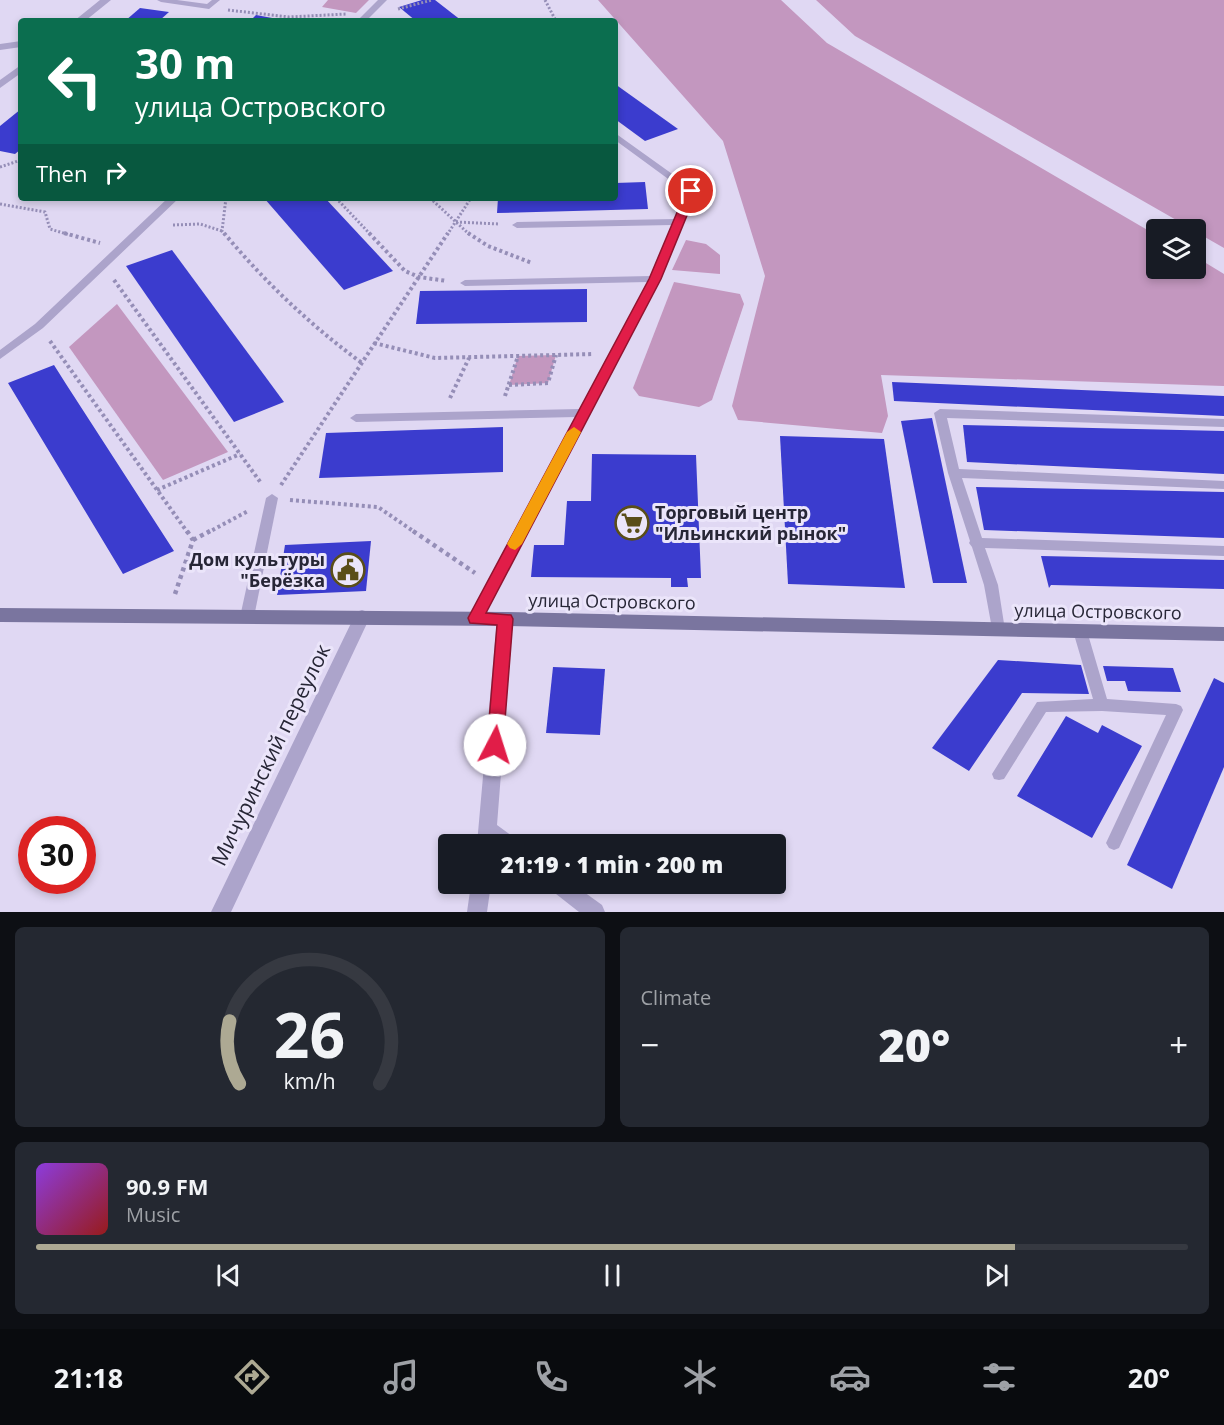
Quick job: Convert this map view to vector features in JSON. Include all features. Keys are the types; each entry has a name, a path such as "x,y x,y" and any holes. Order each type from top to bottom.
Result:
{"main road":[{"name":"улица Островского","path":"0,615 475,618 1224,634"}],"street":[{"path":"83,18 105,0"},
{"path":"0,47 18,44"},
{"path":"0,83 18,70"},
{"name":"Мичуринский переулок","path":"221,912 362,617"},
{"path":"487,834 505,619"},
{"path":"477,912 480,894"},
{"path":"571,894 595,912"}],"lane":[{"path":"161,0 209,8 216,0"},
{"path":"364,18 383,0"},
{"path":"475,618 655,279 691,191 618,138"},
{"path":"0,356 39,326 171,201"},
{"path":"517,225 679,222"},
{"path":"465,283 655,279"},
{"path":"356,418 584,413"},
{"path":"998,630 991,585 975,543 954,472 943,414 1224,423"},
{"path":"954,472 1224,485"},
{"path":"247,617 272,498"},
{"path":"975,543 1224,551"},
{"path":"1080,631 1102,705"},
{"path":"999,774 1042,706 1102,705 1176,710 1114,843"}],"path":[{"path":"545,0 554,18"},
{"path":"209,8 289,17 369,13"},
{"path":"0,167 18,161"},
{"path":"222,231 226,201"},
{"path":"339,201 405,271 419,276 465,283"},
{"path":"433,201 455,222 488,246 518,256 564,281"},
{"path":"167,616 193,540 272,498 469,201"},
{"path":"0,204 45,212 50,229 121,248"},
{"path":"455,222 517,225"},
{"path":"139,231 176,224 200,224 222,231 294,308 334,343 362,363"},
{"path":"104,265 272,498 378,507 493,585"},
{"path":"39,326 193,540"},
{"path":"374,344 435,358 615,354"},
{"path":"499,415 518,356"},
{"path":"509,385 548,383 556,356"},
{"path":"440,416 469,358"},
{"path":"157,490 240,454"}],"shaded area":[{"path":"328,0 369,0 356,13 322,7"},
{"path":"598,0 781,0 827,43 1146,229 1146,279 1206,279 1206,263 1224,274 1224,386 881,375 888,416 882,433 738,420 732,406 765,276 723,141 618,23 618,18 614,18"},
{"path":"816,0 1224,0 1224,248 1206,238 1206,219 1175,219 855,36"},
{"path":"686,240 706,244 720,255 720,274 672,270"},
{"path":"674,282 740,294 744,304 712,400 699,407 639,396 633,388"},
{"path":"117,304 228,452 163,480 69,347"},
{"path":"556,355 548,383 509,385 518,356"}],"building":[{"path":"422,0 435,0 458,18 412,18 399,7"},
{"path":"140,8 169,12 162,18 128,18"},
{"path":"256,15 272,18 253,18"},
{"path":"618,86 678,129 645,141 618,121"},
{"path":"18,111 18,152 15,154 0,151 0,126"},
{"path":"645,182 648,209 497,213 498,201 618,201 618,183"},
{"path":"267,201 328,201 393,271 344,290"},
{"path":"172,250 284,402 234,422 126,266"},
{"path":"587,289 587,322 416,324 420,291"},
{"path":"54,365 174,551 123,574 8,383"},
{"path":"892,382 1224,396 1224,416 894,401"},
{"path":"932,418 967,583 933,583 901,421"},
{"path":"963,425 1224,431 1224,474 967,462"},
{"path":"503,427 503,472 319,478 326,433"},
{"path":"780,436 884,439 905,588 788,584"},
{"name":"Торговый центр \"Ильинский рынок\"","path":"592,454 696,455 701,578 687,578 688,587 671,587 671,578 531,577 534,545 564,545 567,501 591,501"},
{"path":"976,487 1224,492 1224,538 984,530"},
{"path":"371,541 366,591 277,595 285,545"},
{"path":"1041,556 1224,560 1224,589 1051,585 1049,588"},
{"path":"998,660 1081,665 1089,694 1022,693 969,771 932,748"},
{"path":"1103,666 1173,668 1181,692 1128,691 1125,681 1107,681"},
{"path":"553,667 605,669 600,735 546,733"},
{"path":"1214,678 1224,683 1224,767 1172,889 1127,865"},
{"path":"1066,716 1098,733 1102,725 1142,746 1092,838 1017,796"}],"slow traffic":[{"path":"515,544 574,432"}],"place":[{"name":"Торговый центр \"Ильинский рынок\"","path":"632,523"},
{"name":"Дом культуры \"Берёзка","path":"348,570"}],"route":[{"path":"495,745 505,619 475,618 655,279 691,191"}]}
